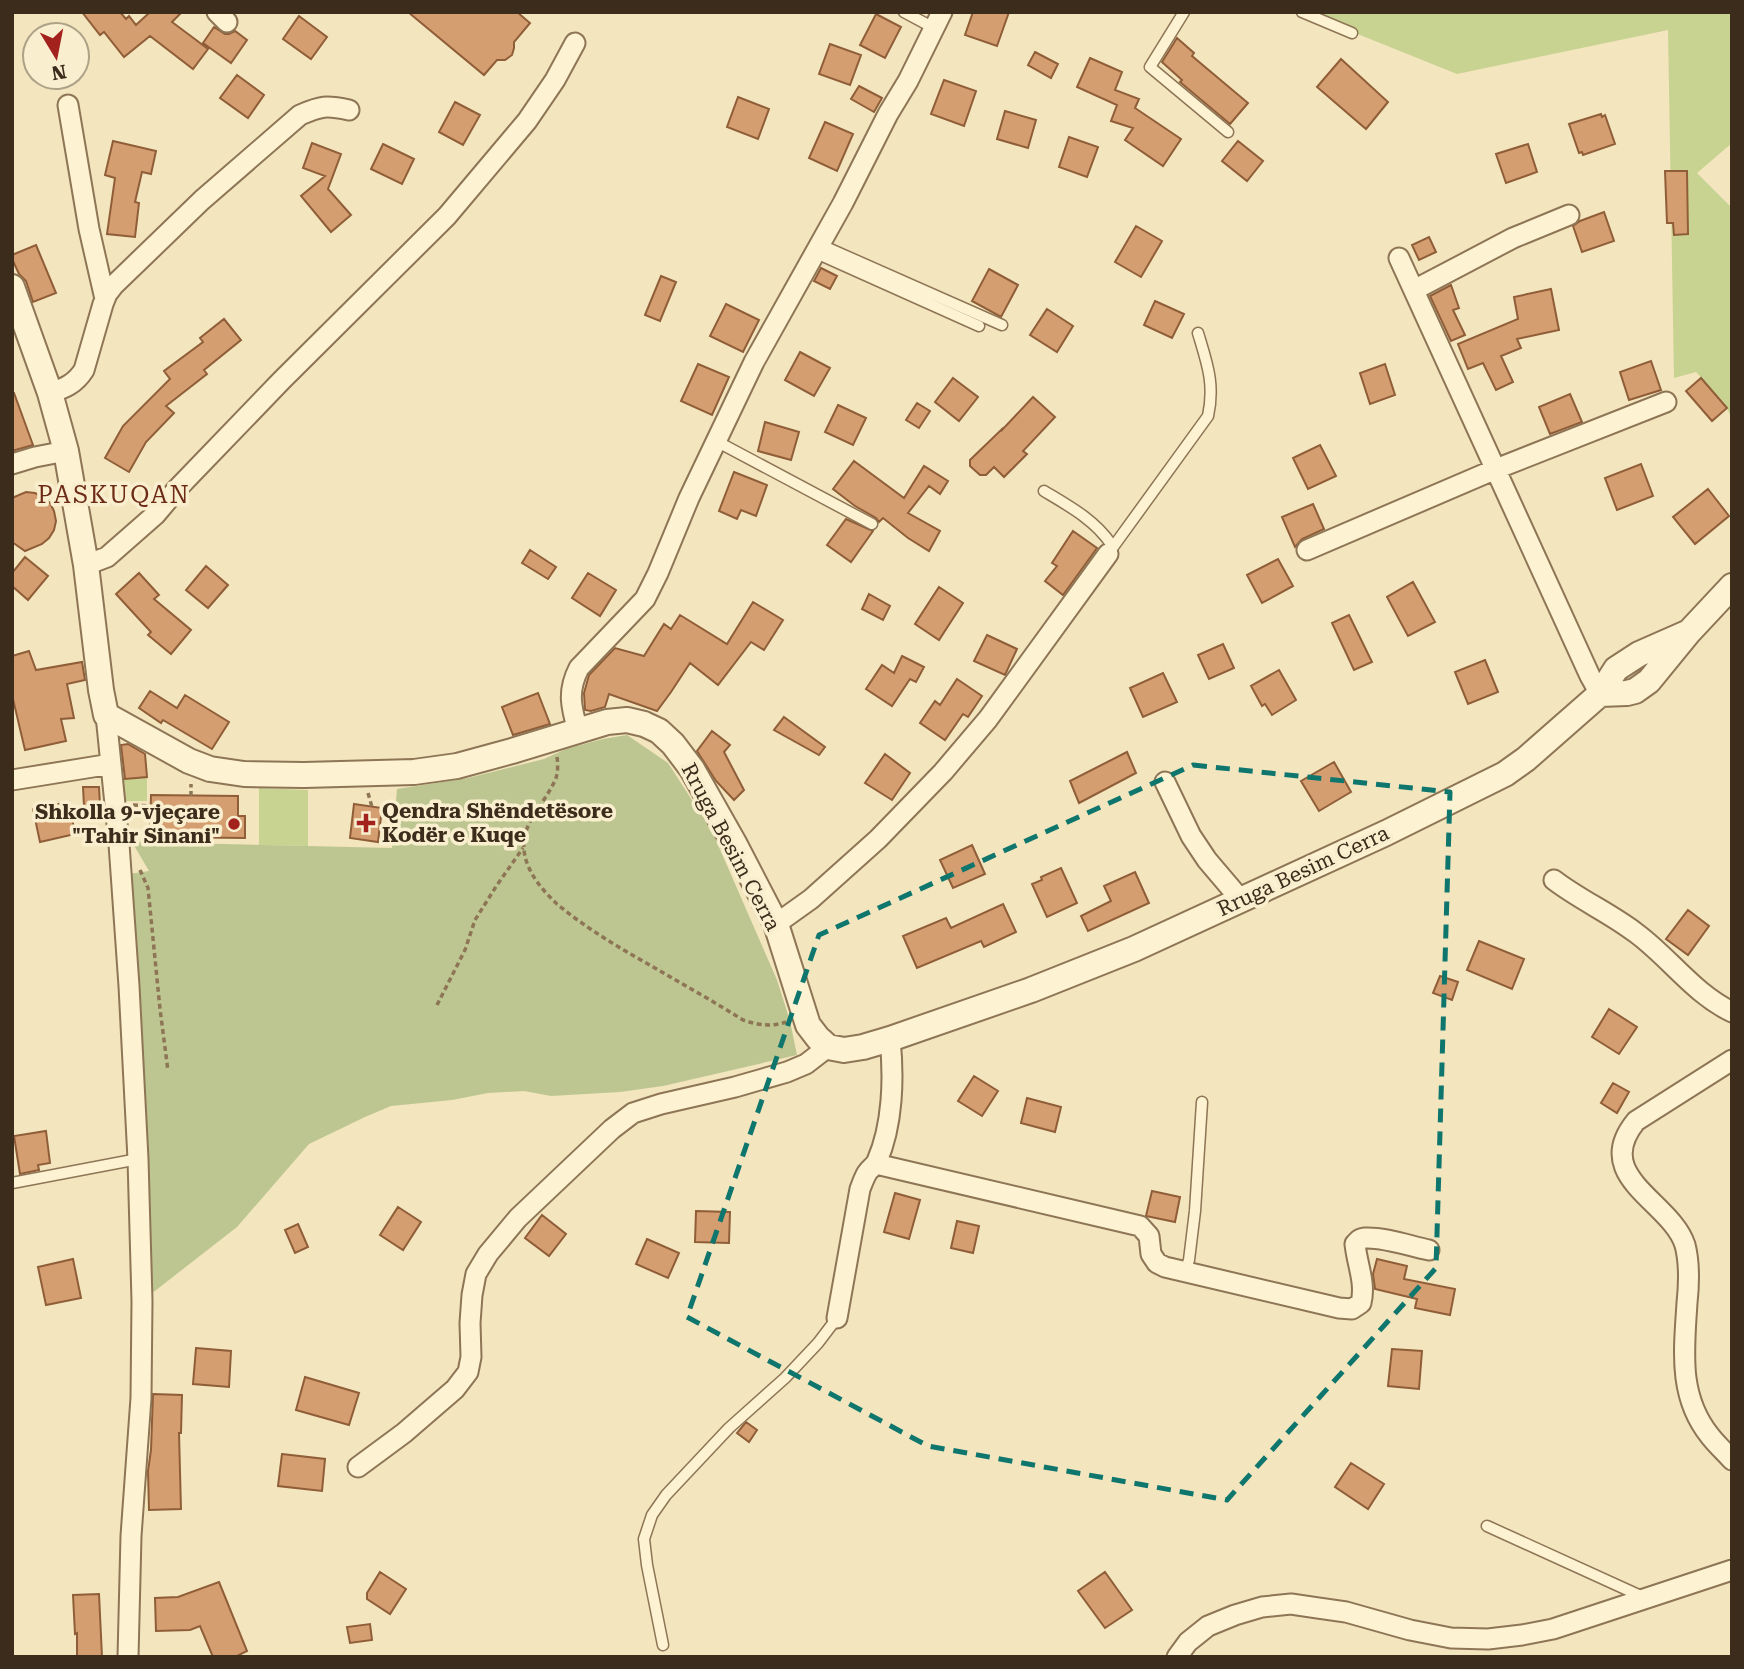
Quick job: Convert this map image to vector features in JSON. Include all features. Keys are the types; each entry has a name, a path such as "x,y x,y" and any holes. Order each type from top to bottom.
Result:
{"street":[{"path":"578,731 573,713 572,682 579,668 645,599 689,498 754,362 818,249 938,20"},
{"path":"86,565 107,557 156,514 282,380 447,216 527,121 555,80 575,43"},
{"path":"68,105 89,229 105,299"},
{"path":"50,393 69,386 84,370 105,299 114,285 202,200 300,116 317,107 349,110"},
{"path":"1414,290 1513,238 1569,215"},
{"path":"1399,258 1600,694"},
{"path":"12,287 50,393 66,451 86,565 106,715 119,844 138,1159 142,1301 141,1398 131,1536 128,1657"},
{"path":"1307,550 1496,469 1665,402"},
{"path":"12,464 66,451"},
{"path":"776,924 811,899 878,839 943,772 988,719 1108,554"},
{"name":"Rruga Besim Cerra","path":"106,715 189,761 210,769 244,774 414,772 457,766 607,722 627,720 651,727 673,744 692,769 760,890 776,924 808,1025 828,1047 844,1050 890,1040 1044,985 1134,949 1505,774 1600,694 1616,669 1639,654 1689,632 1732,586"},
{"path":"12,780 111,764"},
{"path":"1165,782 1191,836 1207,860 1241,900"},
{"path":"1555,880 1568,891 1604,910 1638,934 1708,999 1732,1012"},
{"path":"836,1318 860,1189 867,1172 876,1164 883,1144 890,1107 890,1040"},
{"path":"358,1467 404,1433 455,1389 468,1372 471,1357 472,1295 476,1274 488,1254 518,1218 612,1129 633,1113 787,1072 806,1064 828,1047"},
{"path":"1732,1060 1636,1121 1627,1132 1623,1144 1623,1159 1636,1186 1674,1224 1684,1242 1689,1282 1684,1360 1688,1390 1697,1416 1709,1435 1732,1460"},
{"path":"876,1164 1140,1226 1149,1236 1151,1254 1157,1263 1165,1267 1339,1308 1352,1308 1360,1303 1363,1294 1362,1275 1356,1255 1355,1244 1358,1240 1365,1238 1429,1250"},
{"path":"1177,1657 1188,1642 1208,1626 1235,1615 1272,1606 1291,1604 1328,1609 1410,1630 1451,1637 1488,1639 1522,1636 1553,1629 1732,1570"}],"lane":[{"path":"904,12 938,20"},
{"path":"1184,12 1150,67 1228,132"},
{"path":"1302,12 1352,33"},
{"path":"818,249 1002,325"},
{"path":"818,249 979,326"},
{"path":"1108,554 1208,416 1212,397 1209,370 1198,333"},
{"path":"716,441 872,524"},
{"path":"1044,491 1073,508 1103,532 1111,544 1108,554"},
{"path":"1185,1272 1195,1210 1202,1102"},
{"path":"12,1183 138,1159"},
{"path":"663,1645 644,1539 652,1515 666,1495 729,1429 785,1378 818,1343 836,1318"},
{"path":"1487,1526 1645,1598"}],"path":[{"path":"553,738 558,760 557,777 534,813 526,831 523,848 527,865 536,880 556,902 592,929 743,1020 776,1026 805,1016"},
{"path":"367,791 372,807"},
{"path":"130,806 151,806"},
{"path":"119,844 142,873 148,888 168,1071"},
{"path":"437,1005 465,950 475,920 523,848"}],"highlighted area":[{"path":"1193,765 1450,792 1436,1268 1227,1500 928,1446 687,1317 819,935"}],"green space":[{"path":"1303,12 1732,12 1732,143 1697,173 1732,208 1732,419 1725,404 1696,372 1674,378 1668,30 1457,74"},
{"path":"627,735 668,763 712,831 777,980 797,1055 663,1086 620,1092 551,1096 524,1091 488,1093 452,1100 391,1106 309,1144 237,1227 142,1301 122,875 149,871 132,842 392,848 397,789 468,778 544,759 566,749"},
{"path":"147,777 147,801 124,801 124,779"},
{"path":"259,788 308,790 308,846 259,845"}],"building":[{"path":"82,12 120,12 126,19 129,16 136,25 150,12 182,12 172,22 208,49 193,69 150,36 124,57 104,32 100,35"},
{"path":"408,12 517,12 530,23 514,42 512,55 505,60 497,60 484,75"},
{"path":"973,12 1009,12 997,46 965,35"},
{"path":"876,14 901,27 885,58 860,45"},
{"path":"299,16 327,37 311,59 283,39"},
{"path":"214,27 225,34 235,31 247,40 231,63 203,43"},
{"path":"1177,38 1194,53 1192,56 1248,103 1230,124 1180,82 1182,80 1162,62"},
{"path":"830,44 861,55 850,85 819,74"},
{"path":"1035,52 1058,64 1051,78 1028,65"},
{"path":"1090,58 1122,72 1115,90 1139,99 1135,108 1181,139 1163,166 1125,140 1133,128 1111,121 1117,105 1077,87"},
{"path":"1341,59 1388,102 1366,129 1317,87"},
{"path":"237,75 264,95 248,118 220,98"},
{"path":"944,80 976,91 964,126 931,114"},
{"path":"859,86 882,98 874,112 851,99"},
{"path":"738,97 769,109 758,139 727,127"},
{"path":"455,102 480,115 463,145 439,132"},
{"path":"1005,111 1036,120 1028,148 997,139"},
{"path":"1601,114 1602,117 1605,115 1615,144 1583,155 1582,152 1579,153 1569,124"},
{"path":"825,122 853,134 837,171 809,158"},
{"path":"1069,137 1098,147 1087,177 1059,167"},
{"path":"113,141 156,151 151,174 142,172 135,202 139,203 135,237 107,234 115,178 105,175"},
{"path":"1238,141 1263,161 1247,181 1222,161"},
{"path":"312,143 341,154 328,189 351,215 331,232 301,196 325,176 303,168"},
{"path":"383,144 414,159 402,184 371,169"},
{"path":"1528,144 1537,172 1506,183 1496,154"},
{"path":"1665,171 1687,171 1688,234 1674,235 1673,223 1667,223"},
{"path":"1604,212 1614,241 1582,252 1573,226"},
{"path":"1136,226 1162,241 1141,277 1115,262"},
{"path":"1429,237 1436,252 1419,260 1412,245"},
{"path":"36,245 56,293 33,302 26,281 19,274 12,255"},
{"path":"821,268 837,276 830,289 814,281"},
{"path":"989,269 1018,285 1001,317 972,301"},
{"path":"661,276 676,282 660,321 645,315"},
{"path":"1451,285 1459,308 1453,310 1465,335 1451,341 1430,296"},
{"path":"1551,289 1559,330 1517,339 1521,348 1501,356 1513,382 1496,390 1483,363 1468,369 1458,344 1518,319 1514,297"},
{"path":"1155,301 1184,314 1172,338 1144,325"},
{"path":"726,304 759,320 743,352 710,336"},
{"path":"1047,309 1073,326 1057,352 1030,335"},
{"path":"224,319 241,340 204,370 207,374 166,406 174,413 146,442 129,472 105,458 123,426 170,379 164,371 203,342 200,338"},
{"path":"800,352 830,368 814,396 785,380"},
{"path":"1651,361 1661,390 1629,400 1620,372"},
{"path":"698,364 729,377 712,415 681,401"},
{"path":"1385,364 1395,395 1370,404 1360,373"},
{"path":"953,378 978,397 959,421 935,402"},
{"path":"1701,378 1727,408 1712,421 1686,391"},
{"path":"12,393 33,445 12,451"},
{"path":"1570,394 1582,422 1550,434 1539,407"},
{"path":"1033,397 1055,417 1023,451 1027,454 1004,477 994,467 986,475 980,475 970,466 970,460"},
{"path":"917,403 930,411 919,428 906,420"},
{"path":"838,405 866,418 853,445 825,432"},
{"path":"765,422 799,432 791,460 758,451"},
{"path":"1320,445 1336,476 1308,489 1293,458"},
{"path":"854,461 904,498 924,466 948,481 940,494 929,486 908,513 940,531 929,551 883,518 879,522 833,489"},
{"path":"1641,464 1653,496 1617,510 1605,478"},
{"path":"734,472 767,485 756,516 741,510 737,519 719,511"},
{"path":"1708,489 1729,516 1695,544 1673,517"},
{"path":"26,492 35,493 50,503 56,521 49,538 25,551 12,542 12,498"},
{"path":"1313,504 1324,529 1302,539 1295,547 1282,517"},
{"path":"846,519 873,531 851,562 827,545"},
{"path":"1073,531 1097,548 1063,595 1045,581 1057,566 1052,563"},
{"path":"530,550 556,567 548,579 522,563"},
{"path":"25,557 48,576 28,600 12,586 12,573"},
{"path":"1278,559 1293,586 1262,603 1247,575"},
{"path":"206,566 228,585 208,608 186,590"},
{"path":"139,573 159,595 154,599 191,630 171,654 148,635 151,632 116,594"},
{"path":"588,573 616,590 600,616 572,598"},
{"path":"1413,582 1435,622 1408,636 1387,597"},
{"path":"939,587 963,603 939,640 915,624"},
{"path":"869,594 890,606 883,620 862,609"},
{"path":"753,602 783,620 764,650 751,642 718,685 690,663 657,711 609,694 605,707 585,710 584,693 589,675 615,648 644,656 664,624 671,629 680,615 727,644"},
{"path":"1349,615 1372,662 1354,670 1332,623"},
{"path":"987,635 1017,649 1005,675 974,661"},
{"path":"1223,644 1234,668 1209,679 1198,655"},
{"path":"29,651 36,670 82,662 85,680 67,684 74,718 61,719 66,741 25,750 12,695 12,656"},
{"path":"902,656 924,667 916,682 910,679 892,706 866,689 882,665 894,673"},
{"path":"1485,660 1498,692 1468,704 1455,672"},
{"path":"1279,670 1296,700 1272,715 1265,704 1262,706 1251,686"},
{"path":"1163,673 1177,702 1143,717 1130,688"},
{"path":"957,679 982,696 968,717 963,714 945,740 920,723 935,701 940,705"},
{"path":"150,691 177,708 185,695 229,722 212,749 163,720 161,723 139,708"},
{"path":"538,693 550,724 513,735 502,707"},
{"path":"784,717 825,747 819,755 774,730"},
{"path":"712,731 730,745 724,752 744,790 734,800 716,781 697,751"},
{"path":"128,744 145,754 147,777 125,779 121,745"},
{"path":"1127,752 1136,773 1079,803 1070,781"},
{"path":"885,754 910,773 892,800 865,783"},
{"path":"1334,762 1351,792 1319,811 1301,781"},
{"path":"83,787 99,787 100,805 84,806"},
{"path":"151,795 238,796 238,816 245,816 245,838 150,837"},
{"path":"69,802 75,834 40,842 33,809"},
{"name":"Qendra Shëndetësore Kodër e Kuqe","path":"354,804 382,808 378,842 350,838"},
{"path":"972,845 985,874 953,888 940,860"},
{"path":"1061,868 1077,903 1047,917 1032,884"},
{"path":"1135,872 1149,903 1088,931 1081,916 1111,901 1104,886"},
{"path":"1003,904 1016,932 984,947 981,941 917,968 903,936 946,918 951,928"},
{"path":"1688,910 1709,926 1688,955 1666,939"},
{"path":"1479,941 1524,959 1512,989 1467,970"},
{"path":"1440,976 1458,982 1452,1000 1433,993"},
{"path":"1609,1009 1637,1027 1619,1054 1592,1037"},
{"path":"974,1076 998,1091 982,1116 958,1101"},
{"path":"1613,1083 1629,1092 1617,1113 1601,1103"},
{"path":"1027,1098 1061,1107 1055,1132 1021,1123"},
{"path":"46,1131 50,1163 38,1165 39,1170 20,1174 14,1136"},
{"path":"1152,1191 1180,1197 1175,1222 1146,1216"},
{"path":"895,1193 920,1200 909,1239 884,1232"},
{"path":"398,1207 421,1222 403,1250 380,1235"},
{"path":"696,1211 730,1212 729,1243 695,1242"},
{"path":"542,1215 566,1234 549,1256 525,1238"},
{"path":"957,1221 979,1226 973,1253 951,1248"},
{"path":"298,1224 308,1247 295,1253 285,1230"},
{"path":"647,1239 679,1253 668,1278 636,1264"},
{"path":"73,1259 81,1298 46,1305 38,1267"},
{"path":"1377,1259 1407,1266 1404,1279 1455,1289 1450,1315 1415,1308 1417,1299 1375,1289 1373,1274"},
{"path":"196,1348 231,1351 229,1387 193,1384"},
{"path":"1392,1349 1422,1351 1419,1389 1388,1386"},
{"path":"305,1377 359,1393 349,1425 296,1410"},
{"path":"153,1394 182,1395 179,1433 181,1509 149,1510 148,1471"},
{"path":"746,1422 757,1430 749,1442 737,1433"},
{"path":"282,1454 325,1459 322,1491 278,1486"},
{"path":"1351,1463 1384,1484 1368,1509 1335,1487"},
{"path":"380,1572 406,1589 390,1614 367,1599 367,1593"},
{"path":"1105,1572 1132,1610 1105,1628 1078,1591"},
{"path":"219,1582 247,1651 235,1657 213,1657 200,1626 190,1630 156,1631 155,1598 178,1597"},
{"path":"99,1594 102,1657 77,1657 73,1595"},
{"path":"370,1624 372,1640 350,1643 347,1627"}],"place":[{"name":"Qendra Shëndetësore Kodër e Kuqe","path":"366,823"},
{"name":"Shkolla 9-vjeçare \"Tahir Sinani\"","path":"234,824"}],"district":[{"name":"PASKUQAN","path":"114,495"}]}
